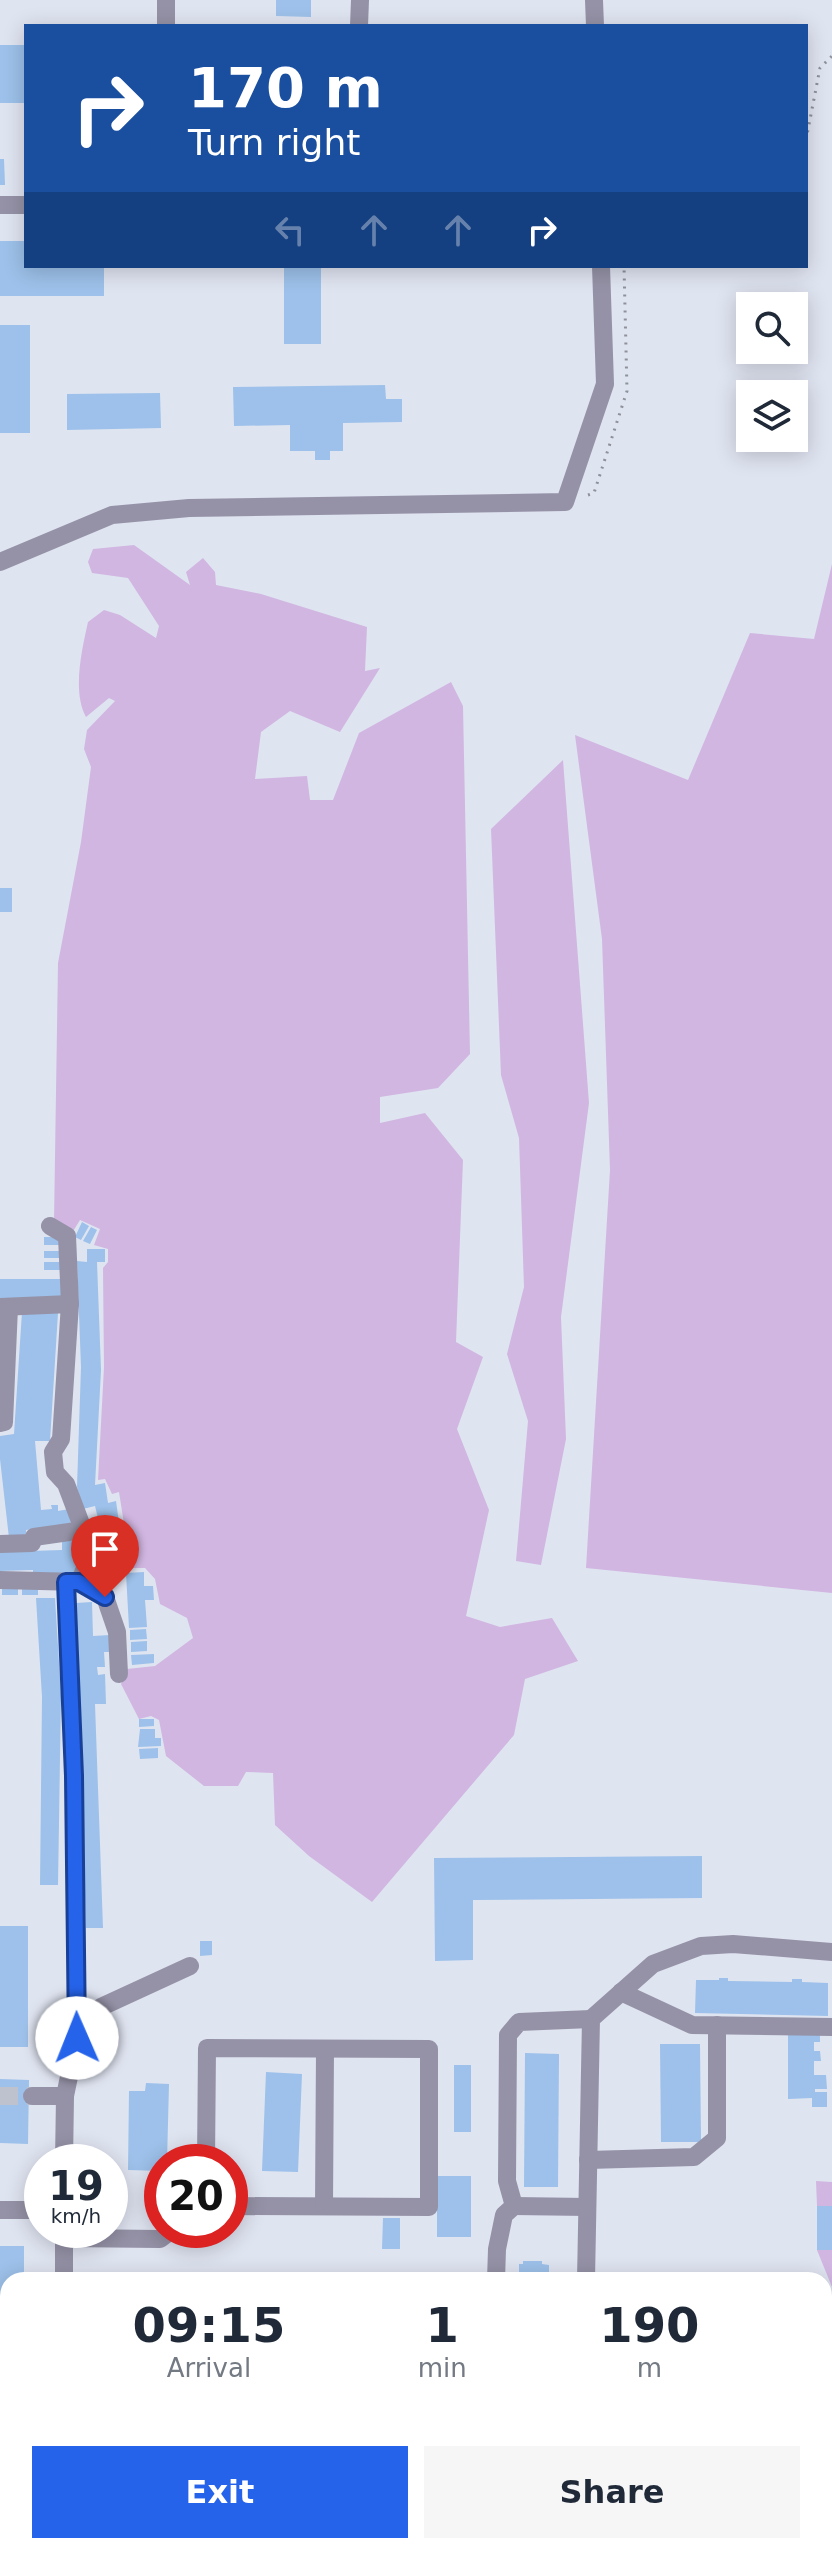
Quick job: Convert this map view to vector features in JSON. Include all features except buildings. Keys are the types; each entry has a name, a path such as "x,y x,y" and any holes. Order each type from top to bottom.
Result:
{"street":[{"path":"166,0 166,24"},
{"path":"359,24 360,0"},
{"path":"594,0 595,24"},
{"path":"0,205 24,205"},
{"path":"0,562 112,515 189,508 565,502 605,384 601,268"},
{"path":"50,1226 67,1236 70,1304 61,1439 53,1452 55,1472 66,1484 92,1553 72,1582 77,2038 65,2096 64,2144"},
{"path":"0,1423 4,1422 4,1307 70,1304"},
{"path":"0,1544 32,1543 34,1537 83,1530"},
{"path":"0,1580 72,1582 105,1597 117,1632 119,1674"},
{"path":"514,2206 507,2181 508,2035 519,2022 591,2019 653,1964 701,1946 733,1944 832,1952"},
{"path":"77,2038 101,2007 190,1966"},
{"path":"621,1992 692,2025 832,2027"},
{"path":"586,2272 591,2019"},
{"path":"588,2160 694,2157 717,2138 717,2025"},
{"path":"206,2144 207,2048 429,2049 429,2207 248,2206"},
{"path":"324,2206 325,2049"},
{"path":"32,2096 65,2096"},
{"path":"496,2272 504,2215 514,2206 587,2207"},
{"path":"0,2210 24,2210"},
{"path":"64,2248 64,2272"}],"path":[{"path":"808,130 820,68 832,56"}],"shaded area":[{"path":"134,545 190,585 186,572 203,558 215,572 216,585 261,594 367,627 365,671 380,668 340,732 290,711 261,732 255,779 307,776 310,800 333,800 359,733 451,682 463,706 470,1054 438,1088 380,1097 380,1123 425,1113 463,1160 456,1342 483,1357 457,1429 489,1510 466,1616 500,1627 552,1618 578,1661 525,1679 514,1735 372,1902 309,1856 275,1825 273,1773 246,1772 238,1786 204,1786 166,1756 159,1720 151,1716 139,1719 121,1684 127,1669 155,1666 193,1638 187,1618 160,1604 155,1579 145,1568 131,1568 119,1492 112,1494 105,1479 98,1480 104,1367 103,1268 108,1262 108,1249 94,1245 100,1229 80,1220 72,1233 54,1222 58,963 81,842 91,767 84,749 87,730 115,701 109,698 86,717 79,683 83,645 88,622 104,610 120,615 156,638 159,626 128,578 92,573 88,562 93,549"},
{"path":"832,564 832,1593 586,1568 610,1170 602,939 575,735 688,780 750,633 814,639"},
{"path":"563,760 589,1103 561,1317 566,1439 541,1565 516,1561 528,1421 507,1354 524,1287 519,1138 501,1075 491,829"},
{"path":"816,2181 832,2182 832,2206 817,2206"},
{"path":"817,2250 832,2250 832,2272 826,2272"}],"tunnel":[{"path":"0,2096 32,2096"}],"route":[{"path":"77,2038 74,1776 66,1582 79,1582 105,1597"}]}
